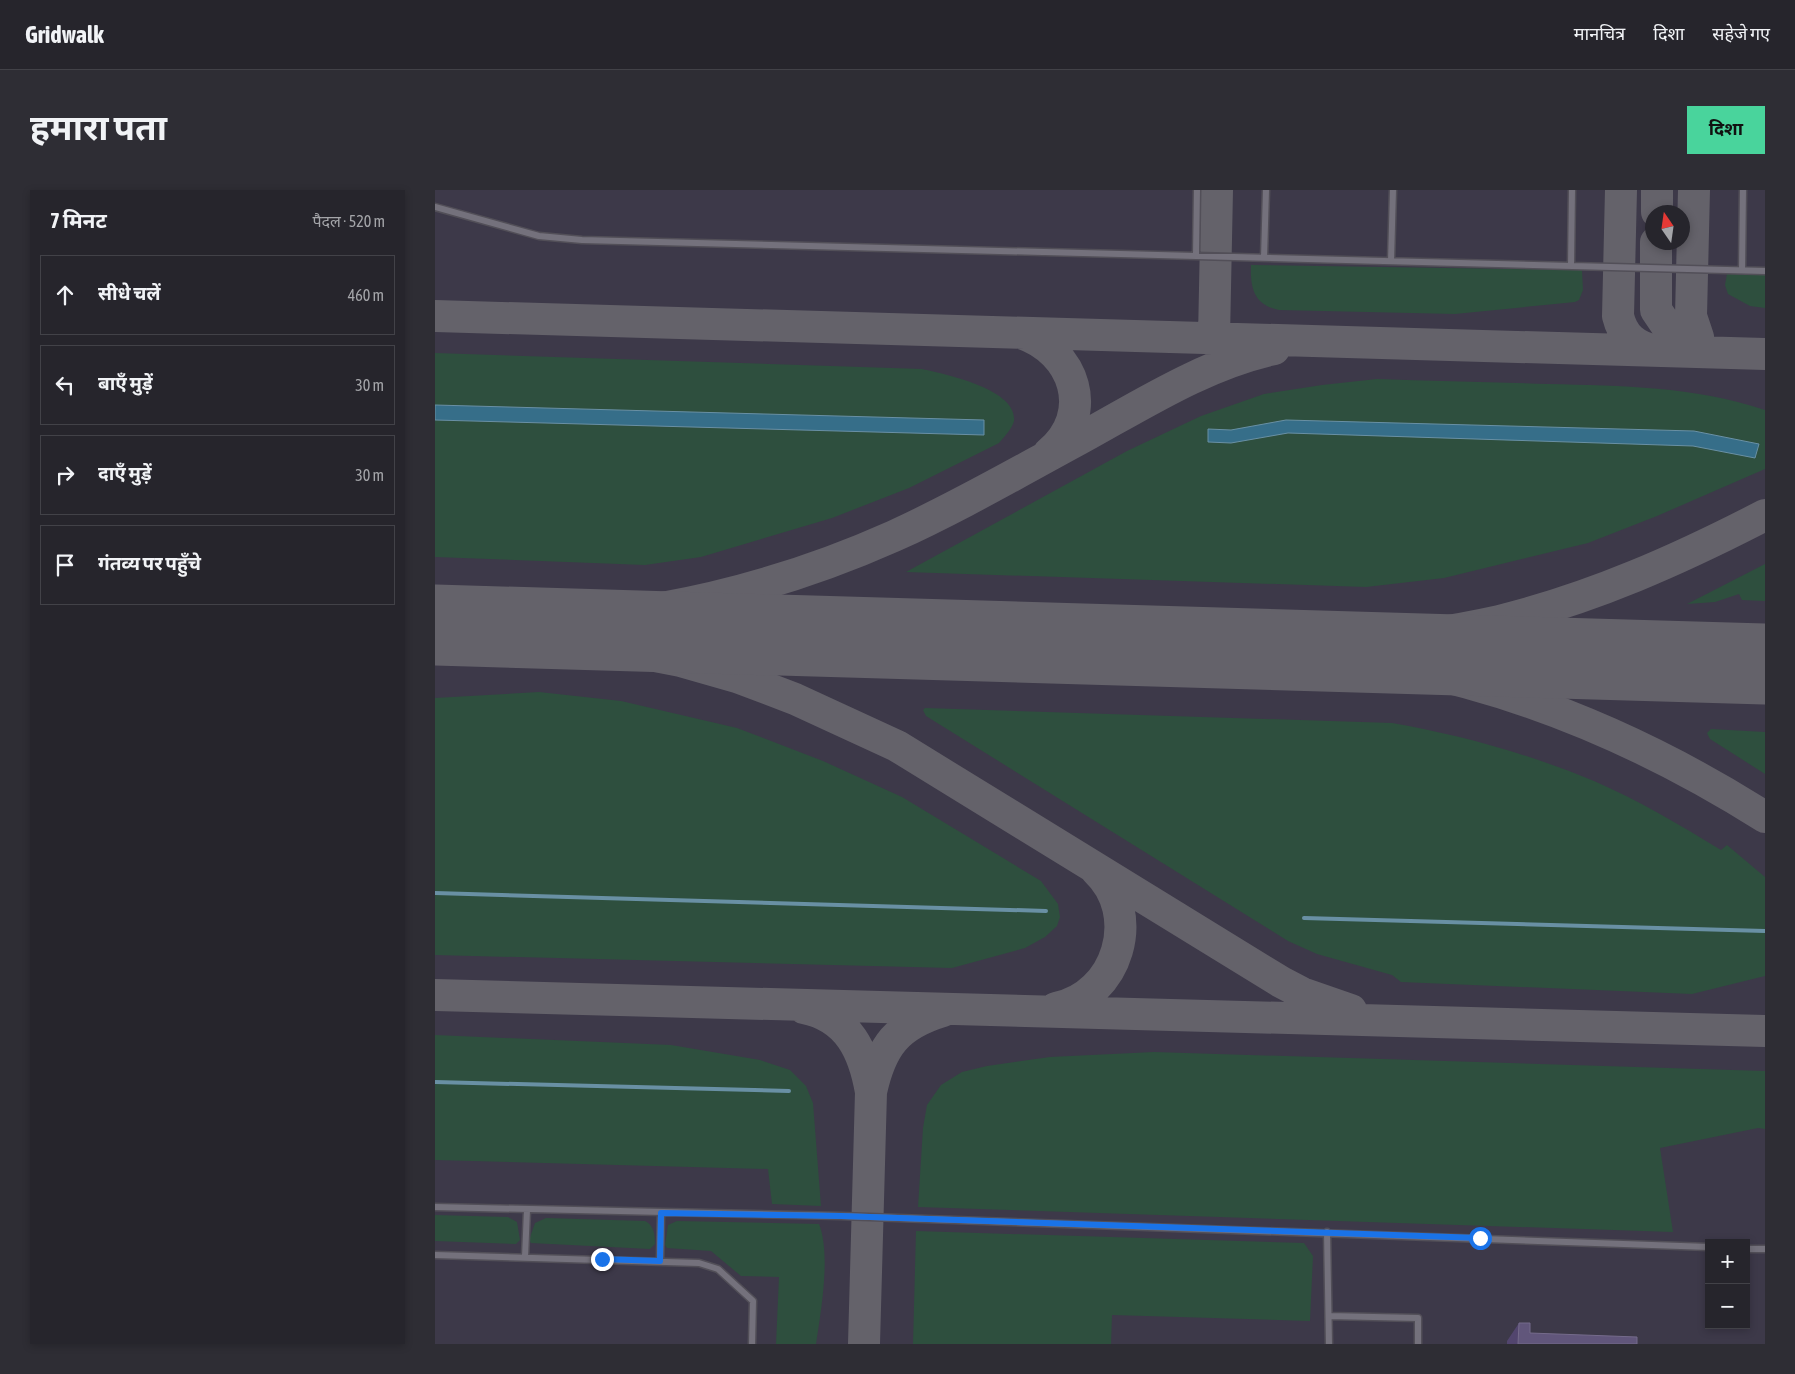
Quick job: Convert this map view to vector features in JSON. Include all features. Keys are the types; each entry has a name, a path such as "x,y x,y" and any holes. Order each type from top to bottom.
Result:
{"lane":[{"path":"1196,256 1197,190"},
{"path":"1264,258 1266,190"},
{"path":"1391,261 1393,190"},
{"path":"1571,266 1573,190"},
{"path":"1742,270 1743,190"},
{"path":"435,208 521,232 558,239 1765,271"},
{"path":"435,1207 841,1216 1705,1247"},
{"path":"525,1257 527,1210"},
{"path":"660,1261 661,1213"},
{"path":"1327,1232 1329,1344"},
{"path":"1750,1249 1765,1250"},
{"path":"435,1255 660,1261 709,1265 750,1297 753,1305 752,1344"},
{"path":"1329,1316 1418,1318 1418,1344"}],"shaded area":[{"path":"435,190 1765,190 1765,1344 435,1344"}],"green space":[{"path":"1251,265 1582,270 1583,290 1579,300 1575,302 1455,314 1279,310 1264,304 1255,294 1251,281"},
{"path":"1727,274 1765,275 1765,308 1750,306 1728,294 1725,285"},
{"path":"435,353 922,369 962,379 992,392 1004,400 1012,410 1014,421 1010,430 999,443 909,488 832,518 701,557 645,565 435,557 435,420 983,435 984,421 435,405"},
{"path":"1377,379 1630,387 1684,392 1738,402 1765,410 1765,469 1657,516 1588,543 1444,578 1366,587 906,572 1127,451 1201,416 1264,394"},
{"path":"1765,564 1765,601 1742,600 1739,594 1715,602 1687,604"},
{"path":"539,692 621,701 737,728 823,761 902,797 1041,881 1058,904 1060,917 1057,926 1045,937 1025,948 952,968 435,955 435,698"},
{"path":"925,708 1392,723 1444,733 1520,754 1569,771 1627,796 1721,850 1727,845 1765,877 1765,976 1692,994 1401,982 1392,975 1317,954 1288,941 926,716 923,710"},
{"path":"1711,729 1765,732 1765,774 1710,739 1707,733"},
{"path":"435,1035 671,1045 760,1060 790,1070 806,1086 813,1103 821,1206 772,1204 768,1169 435,1160"},
{"path":"1154,1052 1765,1071 1765,1129 1758,1128 1660,1148 1673,1232 918,1207 923,1128 927,1105 941,1085 962,1072 987,1066 1050,1057"},
{"path":"435,1215 508,1217 517,1222 520,1240 516,1244 435,1241"},
{"path":"546,1218 645,1221 652,1228 655,1244 650,1249 531,1243 529,1240 535,1223"},
{"path":"677,1221 819,1224 823,1236 825,1266 816,1344 776,1344 779,1277 741,1276 711,1251 667,1248 665,1245 668,1225"},
{"path":"916,1231 1304,1243 1313,1256 1310,1321 1112,1315 1111,1344 913,1344"}],"water":[{"path":"435,405 984,420 984,435 435,420"},
{"path":"1286,420 1694,431 1759,444 1755,458 1693,446 1288,433 1231,443 1208,442 1208,429 1231,430"}],"building":[{"path":"1519,1323 1530,1323 1530,1333 1637,1337 1637,1344 1518,1344"}],"waterway":[{"path":"435,893 1046,911"},
{"path":"1304,918 1765,931"},
{"path":"435,1082 789,1091"}],"taxiway":[{"path":"1214,337 1217,190"},
{"path":"1621,190 1618,316 1623,330 1631,340 1655,351 1668,346 1678,339 1691,316"},
{"path":"1657,190 1657,205"},
{"path":"1694,190 1691,316 1698,337"},
{"path":"1656,250 1656,310 1677,341 1691,351"},
{"path":"435,316 1765,354"},
{"path":"1021,333 1040,342 1055,354 1066,369 1073,385 1075,403 1072,420 1064,437 1049,453"},
{"path":"548,622 638,612 725,595 852,554 916,526 961,503 1170,389 1221,366 1247,356 1274,349"},
{"path":"1338,645 1439,633 1534,612 1635,576 1701,547 1765,515"},
{"path":"435,640 537,633 681,661 737,677 795,699 897,746 1281,982 1302,993 1351,1010"},
{"path":"1263,649 1335,657 1406,668 1501,692 1547,708 1637,746 1680,768 1765,817"},
{"path":"1056,1008 1077,1000 1095,988 1108,971 1117,951 1120,930 1118,908 1110,888 1096,870"},
{"path":"435,995 1765,1031"},
{"path":"804,1008 832,1019 852,1038 864,1063 871,1092 864,1344"},
{"path":"871,1092 880,1062 893,1040 914,1023 943,1011"}],"runway":[{"path":"435,625 1765,664"}],"route":[{"path":"602,1259 660,1261 661,1213 841,1216 868,1219 1480,1238"}]}
